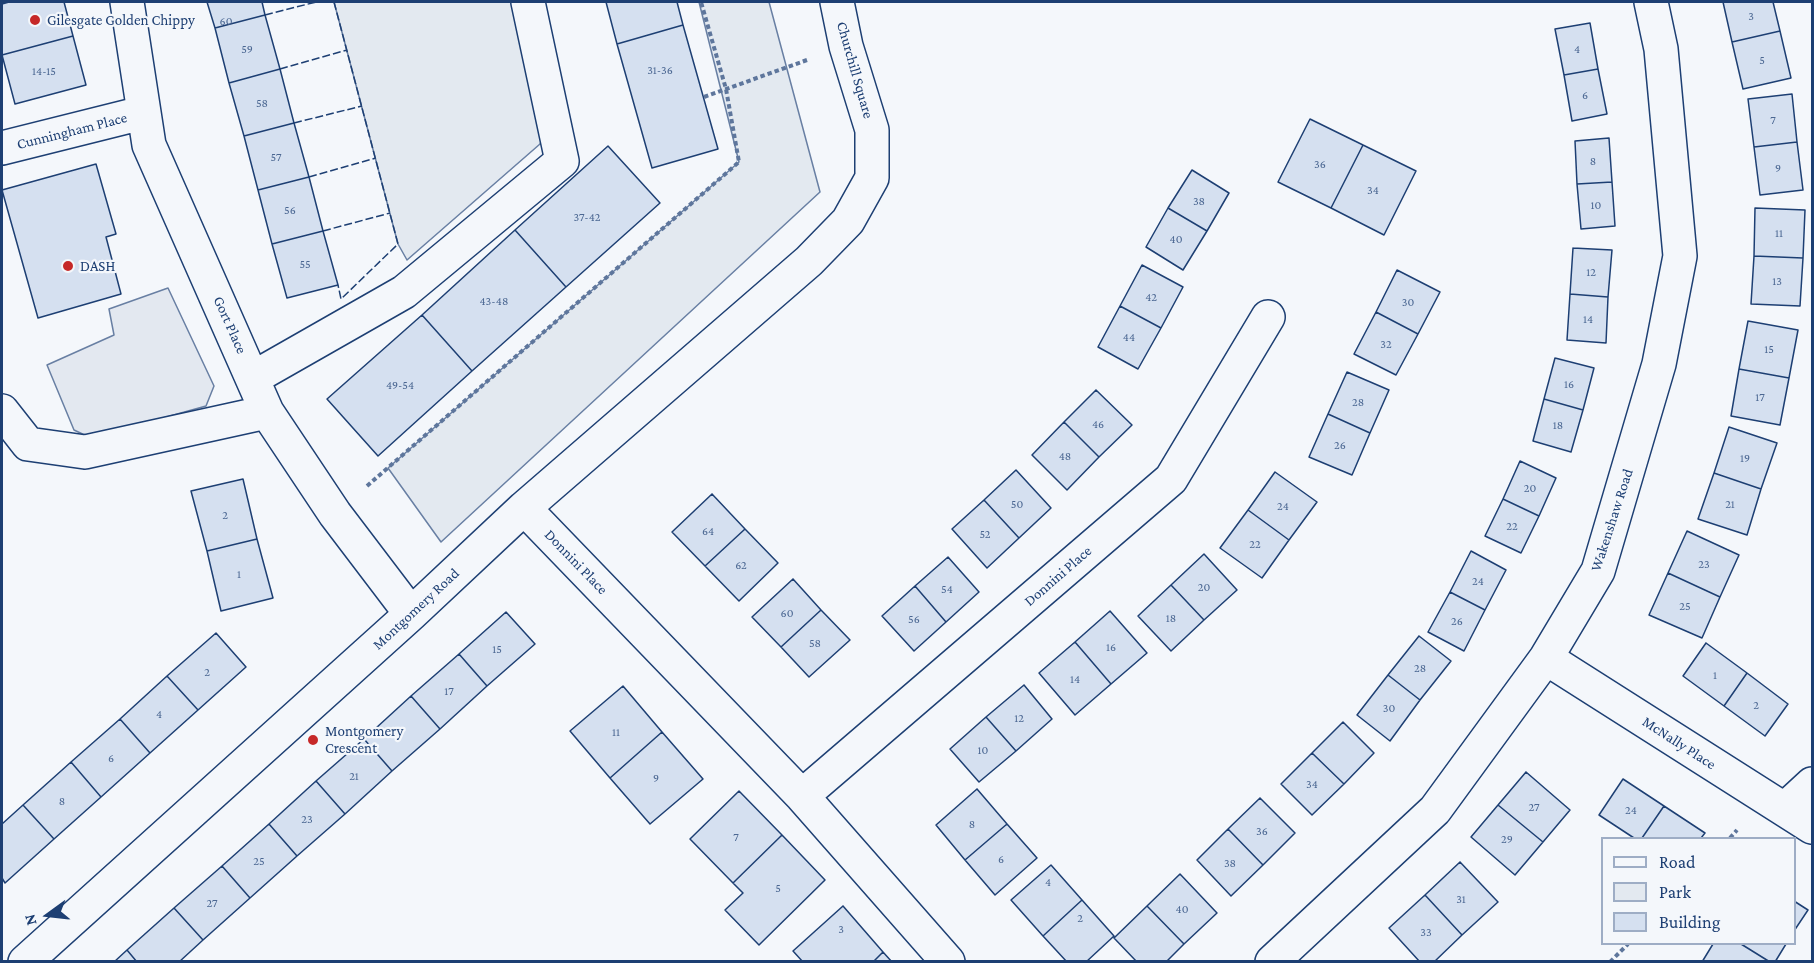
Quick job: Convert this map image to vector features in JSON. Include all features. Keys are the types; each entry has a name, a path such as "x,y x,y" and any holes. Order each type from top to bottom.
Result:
{"street":[{"name":"Gort Place","path":"127,2 142,113 149,145 267,412 335,514 411,614"},
{"path":"253,378 404,292 562,160 528,2"},
{"name":"Churchill Square","path":"809,261 848,221 872,178 872,130 846,46 837,2"},
{"name":"Wakenshaw Road","path":"1272,962 1435,810 1546,658 1598,571 1659,364 1680,256 1661,49 1651,2"},
{"name":"Cunningham Place","path":"2,148 142,113"},
{"name":"Montgomery Road","path":"25,962 411,614 524,508 809,261"},
{"name":"Donnini Place","path":"802,796 1172,479 1268,317"},
{"path":"2,411 28,444 85,452 267,412"},
{"name":"Donnini Place","path":"524,508 802,796 948,962"},
{"name":"McNally Place","path":"1546,658 1764,797 1786,808 1812,827"},
{"path":"1786,808 1812,784"}],"path":[{"path":"335,514 739,162 726,89 701,2"},
{"path":"704,97 846,46"},
{"path":"1610,962 1627,945"}],"green space":[{"path":"334,2 522,2 549,124 540,144 407,260 398,244"},
{"path":"699,2 769,2 820,192 441,542 388,468 739,162"}],"shaded area":[{"path":"168,288 214,386 206,406 91,438 74,430 47,365 114,335 109,309"}],"building":[{"name":"Gilesgate Golden Chippy","path":"64,2 73,36 2,55 2,4"},
{"path":"207,2 262,2 265,15 215,28"},
{"path":"606,2 677,2 683,25 617,44"},
{"path":"1723,2 1773,2 1780,31 1732,42"},
{"path":"265,15 280,69 229,83 215,28"},
{"path":"1590,23 1598,69 1564,75 1555,29"},
{"path":"683,25 718,149 652,168 617,44"},
{"path":"1780,31 1791,78 1743,89 1732,42"},
{"path":"73,36 86,85 15,104 2,55"},
{"path":"280,69 294,123 244,136 229,83"},
{"path":"1598,69 1607,114 1572,121 1564,75"},
{"path":"1792,94 1797,142 1754,147 1748,99"},
{"path":"1310,119 1363,145 1331,208 1278,182"},
{"path":"294,123 309,177 258,190 244,136"},
{"path":"1609,138 1612,182 1577,184 1575,141"},
{"path":"1797,142 1803,190 1760,195 1754,147"},
{"path":"1363,145 1416,171 1384,235 1331,208"},
{"path":"608,146 660,203 566,287 515,230"},
{"name":"DASH","path":"96,164 116,234 106,237 121,294 38,318 2,190"},
{"path":"1192,170 1229,193 1207,231 1168,208"},
{"path":"309,177 323,231 272,244 258,190"},
{"path":"1612,182 1615,226 1581,229 1577,184"},
{"path":"1168,208 1207,231 1183,270 1146,247"},
{"path":"1755,208 1805,210 1803,258 1754,256"},
{"path":"515,230 566,287 472,371 422,315"},
{"path":"323,231 338,285 287,298 272,244"},
{"path":"1573,248 1612,250 1608,297 1570,294"},
{"path":"1754,256 1803,258 1800,306 1751,304"},
{"path":"1142,265 1183,287 1161,328 1120,306"},
{"path":"1397,270 1440,292 1418,334 1376,312"},
{"path":"1570,294 1608,297 1606,343 1567,340"},
{"path":"1120,306 1161,328 1138,369 1098,347"},
{"path":"1376,312 1418,334 1396,375 1354,354"},
{"path":"422,315 472,371 378,456 327,399"},
{"path":"1748,321 1798,330 1789,378 1739,369"},
{"path":"1555,358 1594,368 1583,410 1544,399"},
{"path":"1739,369 1789,378 1780,425 1731,416"},
{"path":"1347,372 1389,390 1370,433 1328,414"},
{"path":"1096,390 1132,425 1099,457 1064,422"},
{"path":"1544,399 1583,410 1571,452 1533,441"},
{"path":"1328,414 1370,433 1352,475 1309,457"},
{"path":"1064,422 1099,457 1067,490 1032,455"},
{"path":"1729,427 1777,443 1761,489 1714,473"},
{"path":"1520,461 1556,478 1539,516 1503,499"},
{"path":"1016,470 1051,508 1019,538 984,500"},
{"path":"1275,472 1317,502 1289,540 1248,510"},
{"path":"1714,473 1761,489 1747,535 1698,519"},
{"path":"243,479 257,539 207,551 191,491"},
{"path":"712,494 745,529 705,566 672,532"},
{"path":"1503,499 1539,516 1521,553 1485,536"},
{"path":"984,500 1019,538 987,568 952,529"},
{"path":"1248,510 1289,540 1262,578 1220,548"},
{"path":"745,529 778,563 739,601 705,566"},
{"path":"1687,531 1739,555 1720,597 1668,573"},
{"path":"257,539 273,598 221,611 207,551"},
{"path":"1471,551 1506,570 1485,610 1450,592"},
{"path":"1204,554 1237,590 1204,620 1171,585"},
{"path":"948,557 979,592 946,622 915,586"},
{"path":"1668,573 1720,597 1702,638 1649,615"},
{"path":"793,579 821,610 781,647 752,617"},
{"path":"1171,585 1204,620 1171,651 1138,616"},
{"path":"915,586 946,622 914,651 882,616"},
{"path":"1450,592 1485,610 1464,651 1428,632"},
{"path":"821,610 850,640 809,677 781,647"},
{"path":"1110,611 1147,653 1111,684 1075,642"},
{"path":"506,612 535,644 487,686 459,654"},
{"path":"216,633 246,667 198,710 167,676"},
{"path":"1419,636 1451,661 1420,700 1388,675"},
{"path":"1075,642 1111,684 1075,715 1039,673"},
{"path":"1706,643 1747,673 1724,706 1683,676"},
{"path":"459,654 487,686 440,729 411,696"},
{"path":"1747,673 1788,704 1765,736 1724,706"},
{"path":"1388,675 1420,700 1390,741 1357,715"},
{"path":"167,676 198,710 150,753 120,719"},
{"path":"1024,685 1052,719 1016,751 986,717"},
{"path":"623,686 662,732 610,778 570,731"},
{"path":"411,696 440,729 392,771 364,739"},
{"path":"986,717 1016,751 979,782 950,749"},
{"path":"120,719 150,753 101,797 71,762"},
{"path":"1343,722 1374,753 1344,784 1312,753"},
{"path":"662,732 703,779 650,824 610,778"},
{"path":"364,739 392,771 345,814 316,781"},
{"path":"1312,753 1344,784 1312,815 1281,784"},
{"path":"71,762 101,797 54,839 23,805"},
{"path":"1526,772 1570,810 1543,842 1498,805"},
{"path":"1623,779 1664,806 1643,837 1632,837 1599,815"},
{"path":"316,781 345,814 297,856 269,824"},
{"path":"977,789 1007,824 965,860 936,825"},
{"path":"739,791 782,835 733,883 690,839"},
{"path":"1260,798 1295,833 1263,865 1228,829"},
{"path":"23,805 54,839 5,883 2,878 2,824"},
{"path":"1498,805 1543,842 1515,875 1471,837"},
{"path":"1664,806 1705,833 1702,837 1643,837"},
{"path":"269,824 297,856 250,898 222,866"},
{"path":"1007,824 1037,858 995,895 965,860"},
{"path":"1228,829 1263,865 1231,896 1197,860"},
{"path":"782,835 825,880 759,945 725,910 743,893 733,883"},
{"path":"1460,862 1498,902 1462,935 1425,895"},
{"path":"1051,865 1082,900 1043,936 1011,900"},
{"path":"222,866 250,898 203,940 174,908"},
{"path":"1180,874 1217,913 1184,944 1147,906"},
{"path":"1425,895 1462,935 1434,962 1420,962 1389,928"},
{"path":"1082,900 1114,936 1086,962 1067,962 1043,936"},
{"path":"1796,902 1808,910 1796,928"},
{"path":"843,906 883,952 873,962 803,962 793,951"},
{"path":"1147,906 1184,944 1166,962 1137,962 1114,938"},
{"path":"174,908 203,940 179,962 137,962 127,950"},
{"path":"1712,945 1743,945 1770,962 1702,962"},
{"path":"1743,945 1785,945 1775,962 1770,962"},
{"path":"127,950 137,962 114,962"},
{"path":"883,952 892,962 873,962"}],"fence":[{"path":"265,15 316,2"},
{"path":"334,2 398,244 341,299 338,285"},
{"path":"280,69 347,50"},
{"path":"294,123 362,106"},
{"path":"309,177 376,158"},
{"path":"323,231 390,213"}],"place":[{"name":"Gilesgate Golden Chippy","path":"35,20"},
{"name":"DASH","path":"68,266"},
{"name":"Montgomery Crescent","path":"313,740"}]}
